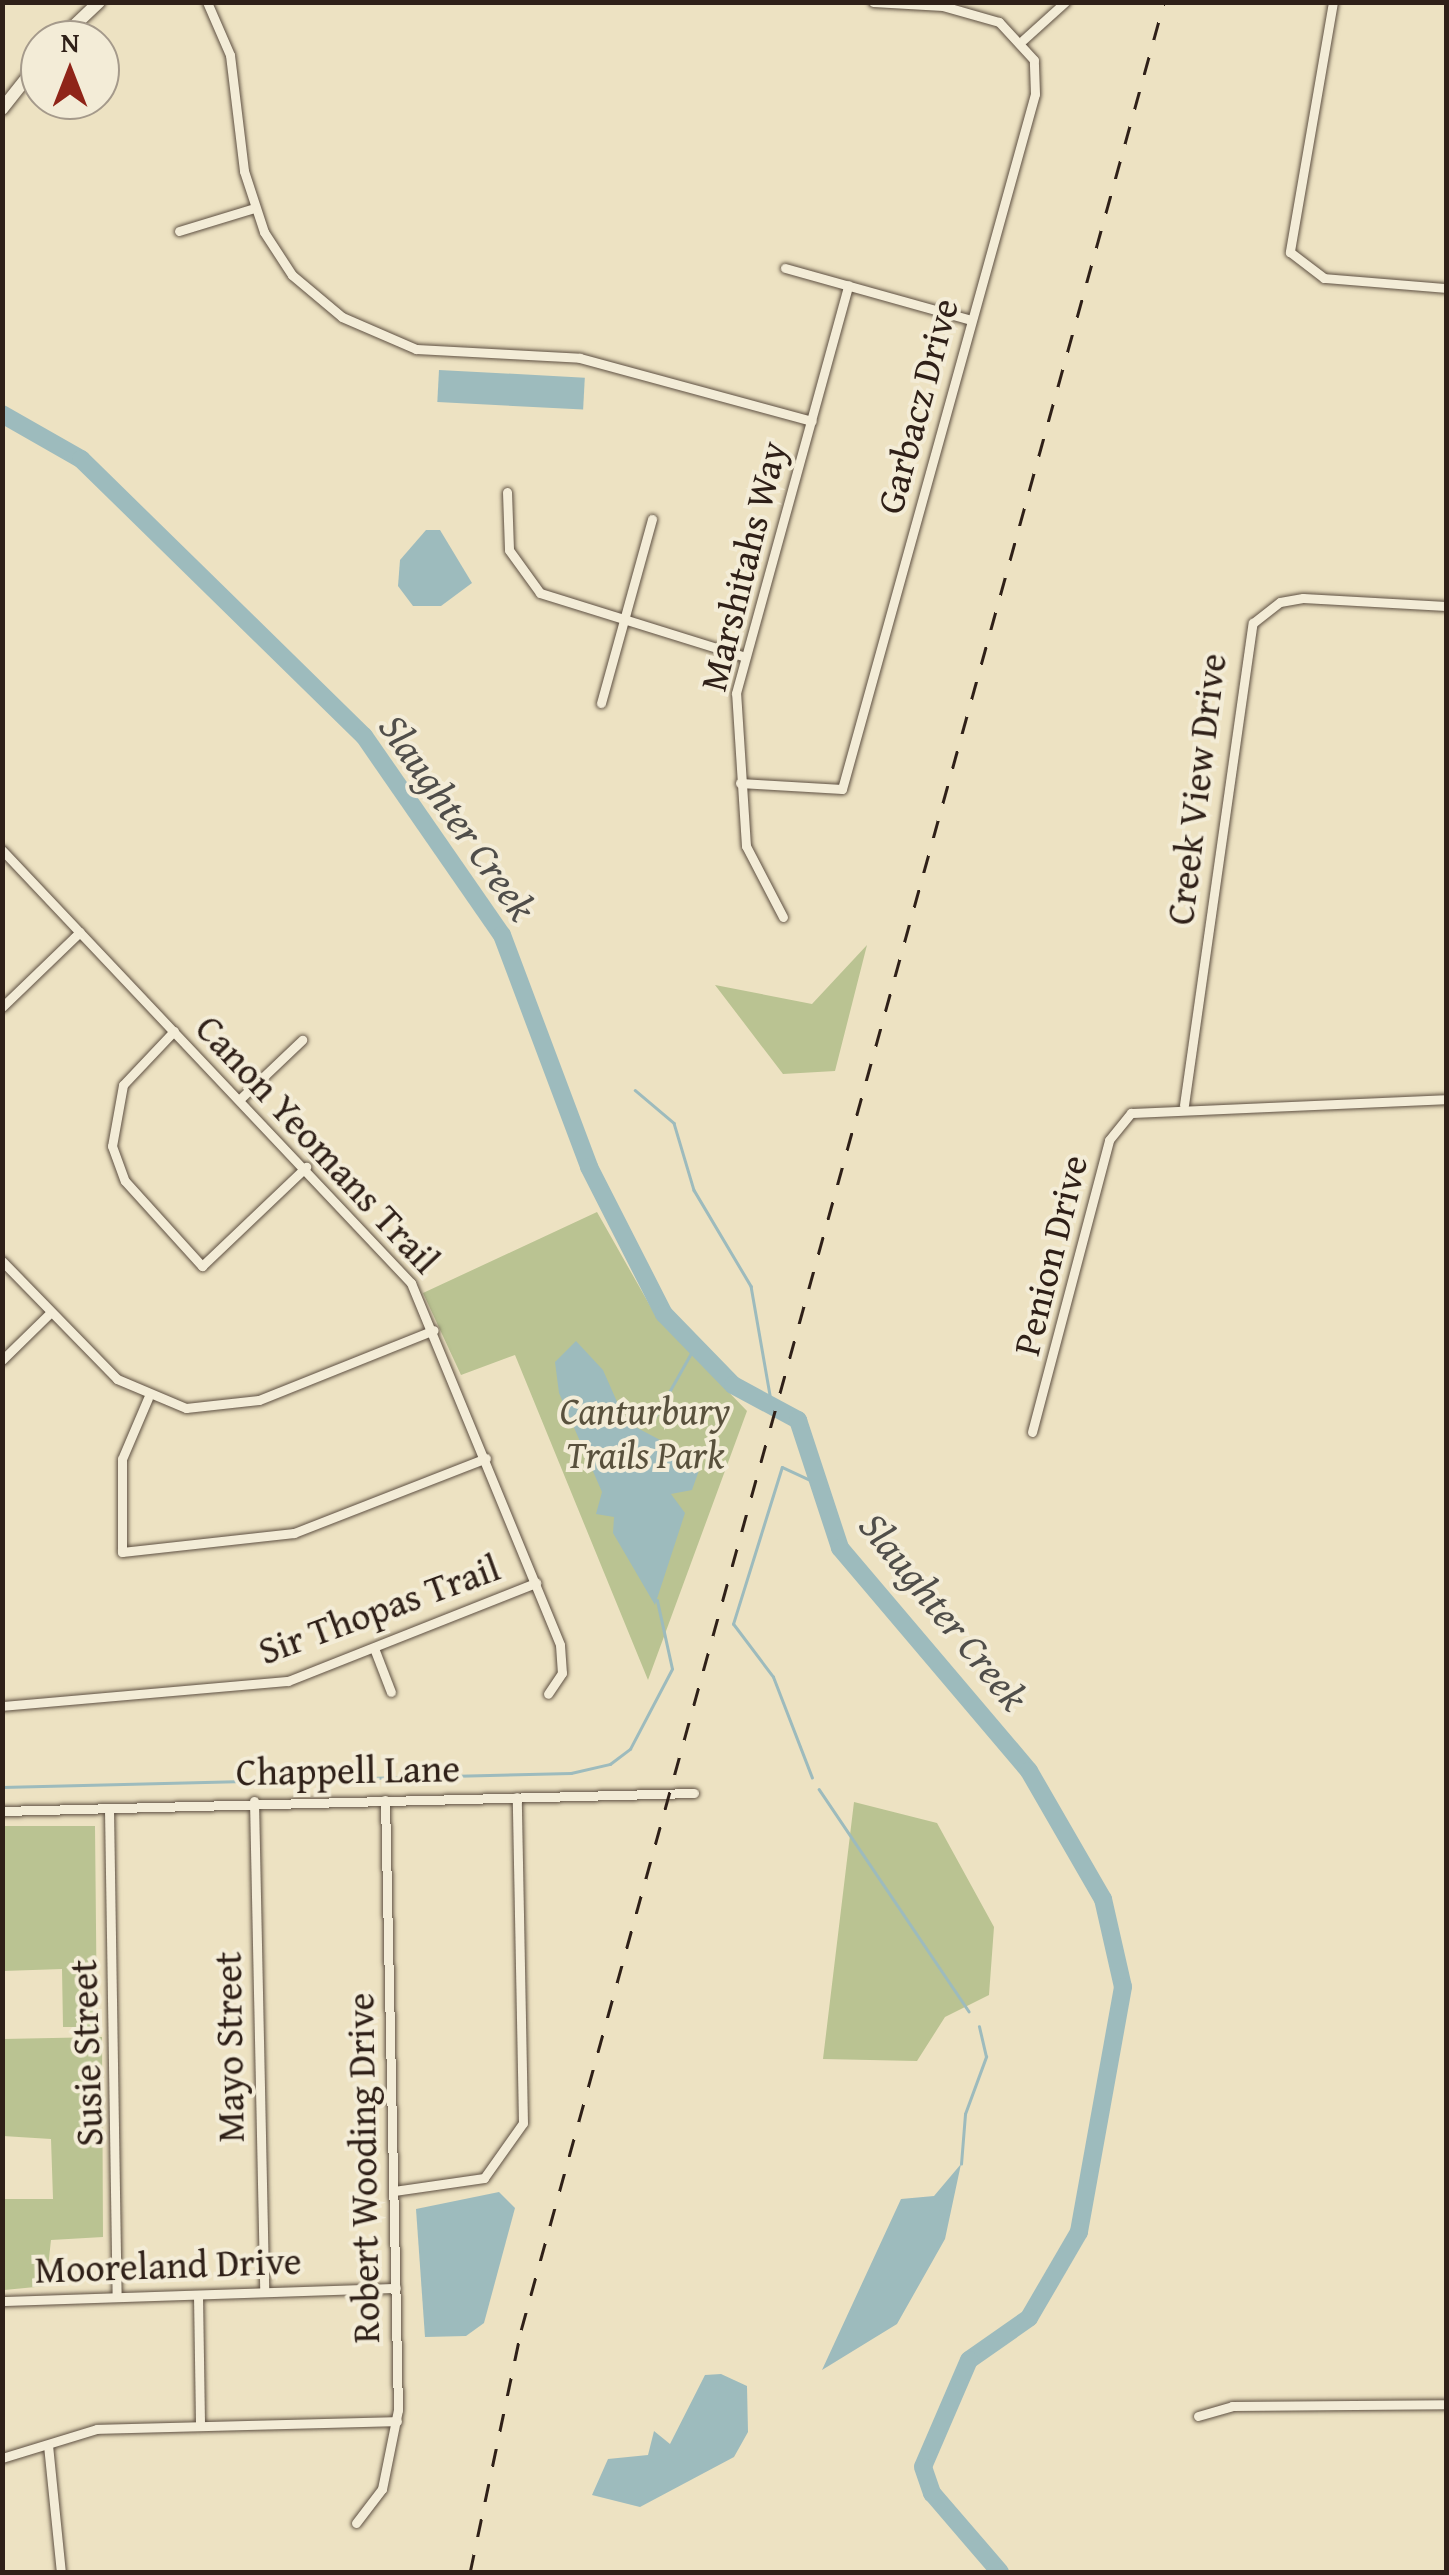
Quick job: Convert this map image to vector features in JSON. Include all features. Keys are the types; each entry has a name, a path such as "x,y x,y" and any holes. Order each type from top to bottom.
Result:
{"main road":[{"path":"80,20 99,2"},
{"path":"2,109 20,86"}],"street":[{"path":"207,2 230,55 254,208 292,275 378,337 452,354 580,358 812,421"},
{"path":"873,2 982,15 1023,40 1065,2"},
{"path":"1332,2 1290,252 1324,278 1446,288"},
{"name":"Garbacz Drive","path":"740,783 842,788 1035,94 1023,40"},
{"path":"179,230 254,208"},
{"path":"786,268 972,320"},
{"name":"Marshitahs Way","path":"783,917 749,857 736,706 745,658 848,286"},
{"path":"507,492 504,530 524,578 560,605 745,658"},
{"path":"600,703 652,519"},
{"name":"Creek View Drive","path":"1184,1105 1253,622 1280,602 1303,598 1446,606"},
{"name":"Canon Yeomans Trail","path":"2,850 400,1267 434,1330 563,1657 548,1694"},
{"path":"2,1008 80,932"},
{"path":"174,1031 123,1085 112,1146 125,1181 202,1266 306,1167"},
{"path":"240,1099 302,1040"},
{"name":"Penion Drive","path":"1032,1432 1109,1140 1131,1113 1184,1105 1446,1099"},
{"path":"2,1261 50,1312 148,1398 202,1410 245,1404 434,1330"},
{"path":"2,1360 50,1312"},
{"path":"148,1398 122,1459 122,1552 294,1533 486,1458"},
{"name":"Sir Thopas Trail","path":"2,1706 276,1684 536,1584"},
{"path":"374,1648 390,1692"},
{"name":"Chappell Lane","path":"2,1811 254,1801 694,1793"},
{"path":"394,2192 469,2186 505,2159 522,2124 517,1797"},
{"name":"Robert Wooding Drive","path":"356,2523 382,2490 397,2421 384,1800"},
{"name":"Mayo Street","path":"254,1801 264,2292"},
{"name":"Susie Street","path":"110,1809 117,2296"},
{"name":"Mooreland Drive","path":"2,2301 396,2288"},
{"path":"198,2295 200,2425"},
{"path":"1198,2416 1232,2406 1446,2404"},
{"path":"2,2458 97,2429 397,2421"},
{"path":"48,2446 62,2572"}],"green space":[{"path":"867,945 835,1071 783,1074 715,985 812,1004"},
{"name":"Canturbury Trails Park","path":"597,1212 657,1318 747,1411 648,1680 515,1355 461,1375 423,1293"},
{"path":"854,1802 937,1823 994,1927 989,1995 945,2017 917,2061 823,2059"},
{"path":"2,1826 95,1826 97,2027 63,2027 62,1969 3,1971"},
{"path":"102,2037 103,2237 51,2240 46,2286 4,2290 3,2199 53,2199 51,2139 3,2136 3,2039"}],"water":[{"path":"439,370 585,378 583,410 437,402"},
{"path":"426,530 440,530 472,583 441,606 413,606 398,586 400,560"},
{"path":"576,1341 603,1370 626,1422 702,1462 692,1490 671,1494 685,1513 655,1605 613,1533 614,1517 596,1514 602,1492 559,1393 555,1362"},
{"path":"961,2164 945,2239 897,2324 822,2370 901,2199 934,2196"},
{"path":"499,2192 515,2208 484,2323 466,2336 425,2337 416,2209"},
{"path":"721,2374 747,2386 748,2432 734,2457 640,2507 592,2495 608,2459 648,2455 654,2431 670,2444 705,2375"}],"waterway":[{"name":"Slaughter Creek","path":"2,414 81,459 364,736 502,935 589,1167 664,1314 733,1385 798,1420 840,1548 1029,1771 1103,1899 1123,1987 1079,2232 1029,2318 969,2360 923,2467 932,2493 1000,2572"},
{"path":"635,1090 674,1123 694,1190 751,1286 772,1406"},
{"path":"650,1426 695,1346"},
{"path":"812,1778 773,1677 733,1624 782,1467 819,1484"},
{"path":"2,1787 571,1773 610,1764 630,1749 672,1669 657,1601"},
{"path":"819,1789 969,2011"},
{"path":"961,2164 965,2114 986,2057 979,2027"}],"railway":[{"path":"470,2572 521,2330 1164,2"}]}
